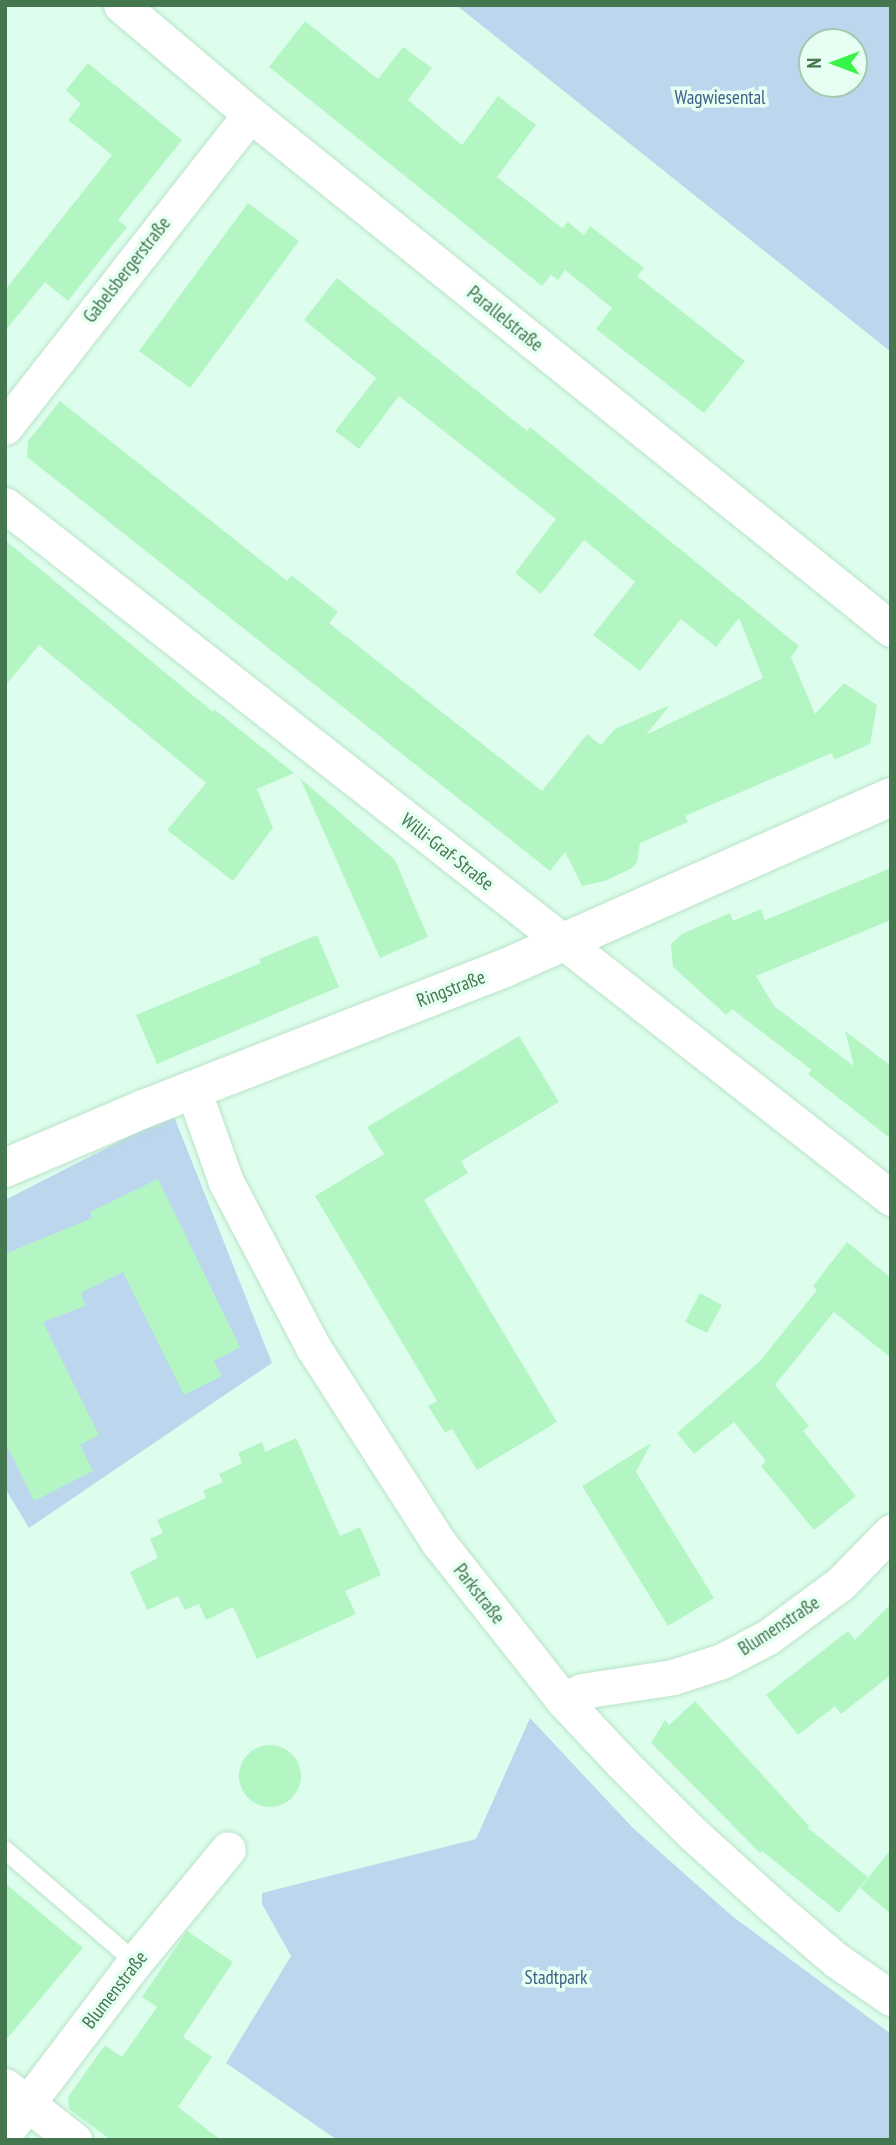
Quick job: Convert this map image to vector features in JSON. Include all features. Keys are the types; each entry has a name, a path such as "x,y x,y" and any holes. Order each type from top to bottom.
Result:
{"street":[{"name":"Parallelstraße","path":"121,5 250,114 891,629"},
{"name":"Gabelsbergerstraße","path":"5,427 250,114"},
{"name":"Willi-Graf-Straße","path":"5,505 891,1198"},
{"name":"Ringstraße","path":"5,1168 141,1110 194,1092 562,942 891,797"},
{"name":"Parkstraße","path":"194,1092 226,1182 313,1347 439,1543 564,1700 703,1843 836,1960 891,1998"},
{"name":"Blumenstraße","path":"564,1700 582,1691 673,1676 722,1661 768,1637 840,1584 891,1532"},
{"name":"Blumenstraße","path":"5,2133 16,2095 135,1962 228,1849"},
{"path":"16,2095 74,2140"}],"lane":[{"path":"5,1850 135,1962"}],"green space":[{"name":"Wagwiesental","path":"456,5 891,5 891,352"},
{"path":"173,1114 272,1363 29,1528 5,1488 5,1200"},
{"name":"Stadtpark","path":"530,1718 633,1828 732,1916 891,2034 891,2140 337,2140 226,2063 291,1956 262,1904 262,1893 476,1839"}],"building":[{"path":"305,21 378,79 403,47 432,68 408,100 462,145 498,96 536,125 497,177 562,228 568,222 584,235 590,226 644,268 637,276 745,361 704,413 596,329 612,308 565,270 558,280 551,275 542,286 269,67"},
{"path":"88,63 182,140 118,220 127,227 68,301 45,282 5,331 5,290 112,155 68,120 81,104 66,90"},
{"path":"248,203 299,241 190,388 139,351"},
{"path":"337,278 527,431 530,427 799,646 791,657 815,714 844,683 877,705 870,744 834,760 832,753 685,816 688,822 640,843 637,862 632,868 605,881 582,886 565,852 550,871 27,457 28,441 60,401 287,581 291,575 338,612 329,623 542,791 587,734 601,745 615,729 670,705 646,735 763,678 739,618 716,647 681,619 640,671 593,635 635,582 584,540 541,594 515,573 556,519 399,396 359,449 335,431 376,378 304,320"},
{"path":"5,540 213,712 214,709 294,773 257,789 273,828 233,881 167,830 206,783 39,645 5,686"},
{"path":"300,778 395,860 428,937 380,958"},
{"path":"891,868 891,920 756,976 774,1006 854,1066 845,1031 891,1066 891,1139 808,1074 812,1070 732,1009 726,1015 673,967 671,944 682,934 730,913 733,921 761,909 765,920"},
{"path":"317,935 339,987 157,1064 136,1015 261,963 259,959"},
{"path":"519,1036 559,1102 461,1161 468,1173 424,1200 557,1422 477,1470 452,1429 445,1433 428,1406 437,1401 315,1196 384,1154 367,1127"},
{"path":"158,1179 240,1347 214,1361 222,1376 184,1395 123,1272 81,1293 85,1306 43,1322 99,1435 80,1445 93,1471 34,1501 5,1442 5,1254 92,1218 90,1212"},
{"path":"847,1242 891,1278 891,1358 834,1312 775,1385 809,1426 803,1431 856,1496 814,1530 761,1466 766,1461 734,1422 694,1454 677,1433 760,1361 817,1290 813,1286"},
{"path":"700,1293 722,1305 707,1333 685,1322"},
{"path":"296,1438 340,1536 360,1527 381,1575 345,1591 356,1614 257,1659 233,1607 206,1620 199,1604 185,1610 178,1596 147,1610 130,1572 158,1558 150,1539 163,1533 157,1520 206,1498 203,1491 223,1482 219,1474 242,1463 238,1453 262,1442 265,1452"},
{"path":"651,1443 636,1472 714,1598 668,1626 582,1486"},
{"path":"891,1604 891,1675 841,1714 835,1706 798,1735 766,1695 848,1631 855,1640"},
{"path":"695,1701 808,1828 868,1877 839,1913 762,1851 760,1853 651,1743 665,1720 669,1725"},
{"path":"270,1745 292,1754 301,1776 292,1798 270,1807 248,1798 239,1776 248,1754"},
{"path":"891,1849 891,1914 860,1888"},
{"path":"5,1883 83,1948 5,2041"},
{"path":"187,1931 233,1962 183,2037 212,2057 178,2107 221,2140 111,2140 69,2109 68,2097 105,2045 122,2057 157,2007 142,1997"}]}
